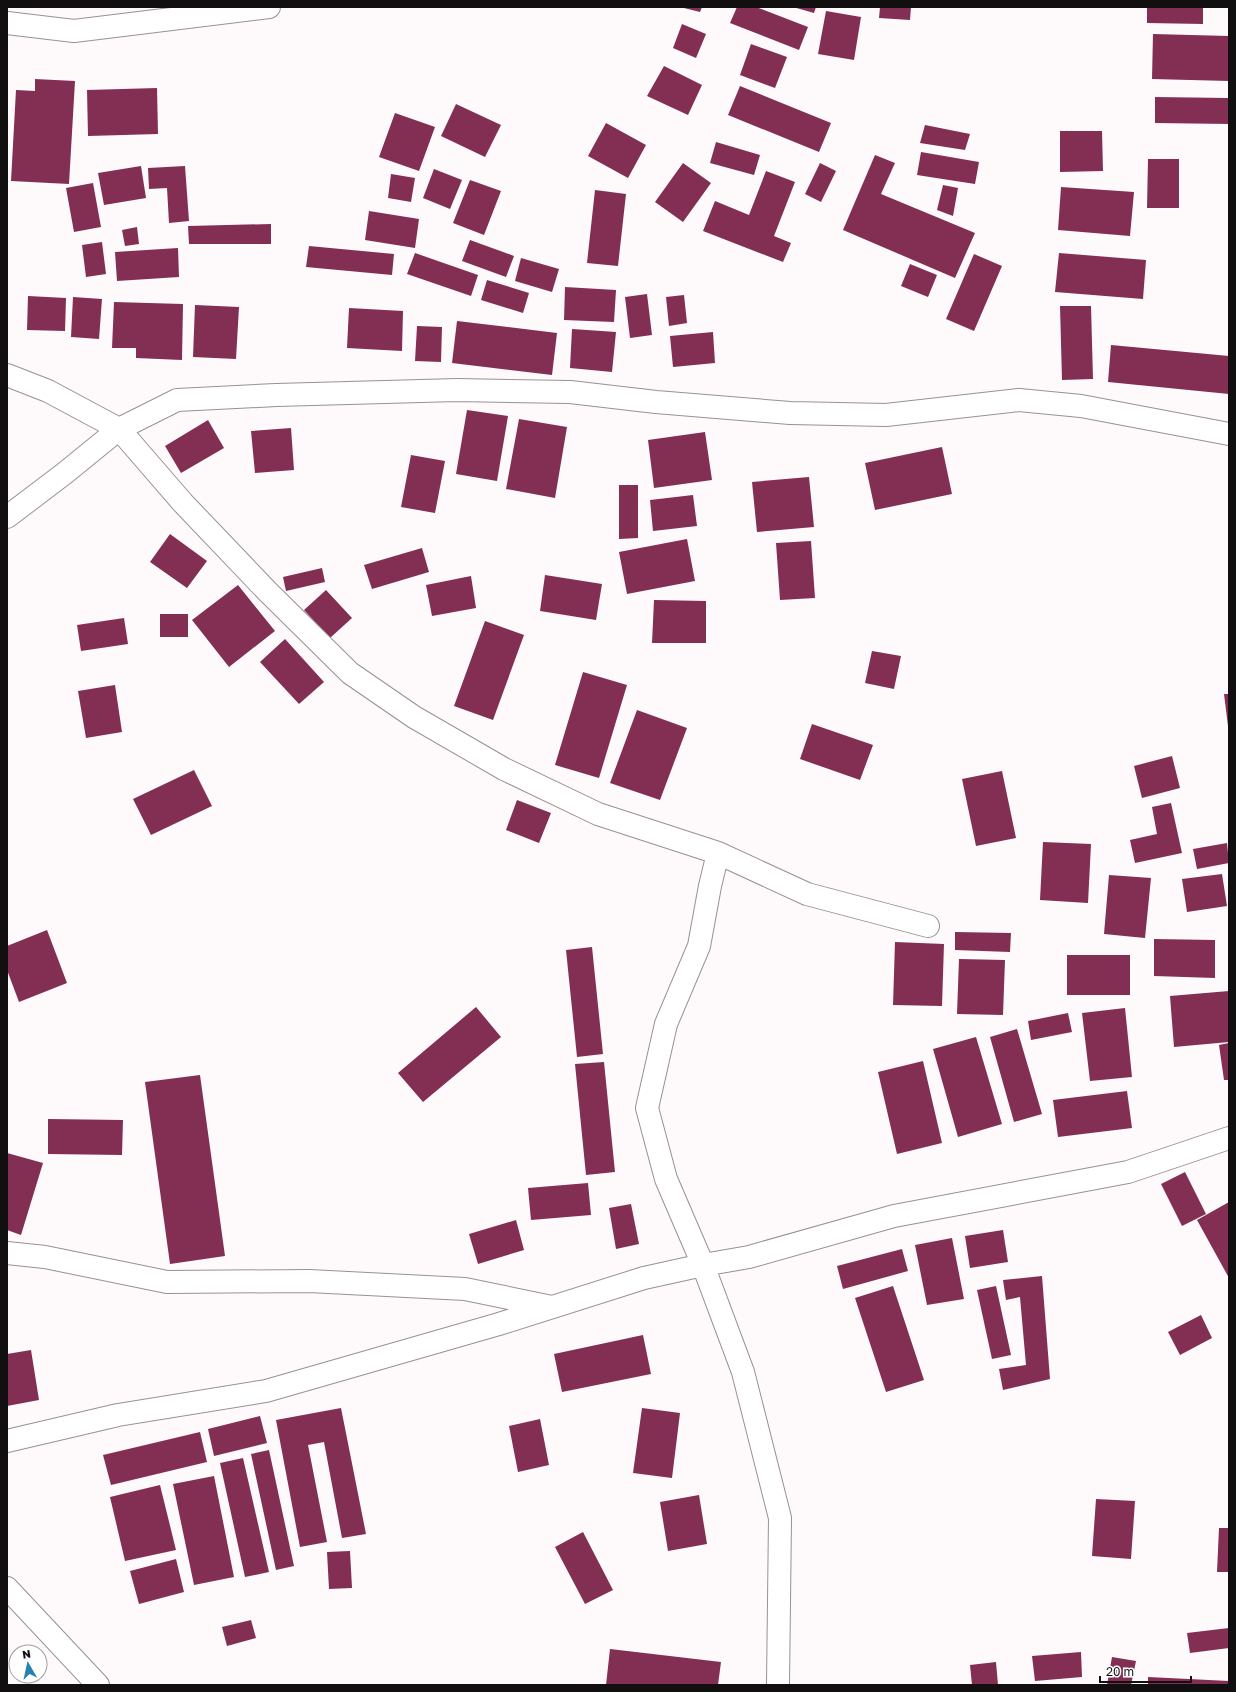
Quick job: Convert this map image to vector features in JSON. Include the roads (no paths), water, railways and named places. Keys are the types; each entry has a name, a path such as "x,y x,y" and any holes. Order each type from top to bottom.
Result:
{"street":[{"path":"7,23 74,31 269,7"},
{"path":"7,375 48,391 119,429 183,503 262,586 350,673 414,717 504,769 598,814 718,853 807,894 928,926"},
{"path":"7,517 65,473 119,429 177,400 276,395 457,390 570,392 656,402 790,413 886,415 1019,400 1081,406 1229,434"},
{"path":"718,853 710,886 699,946 666,1024 647,1108 666,1179 703,1265 743,1372 780,1518 778,1685"},
{"path":"7,1441 118,1415 266,1391 553,1307 644,1278 749,1257 894,1216 1128,1172 1229,1138"},
{"path":"7,1253 45,1257 167,1282 309,1281 465,1289 553,1307"},
{"path":"7,1588 98,1685"}]}
